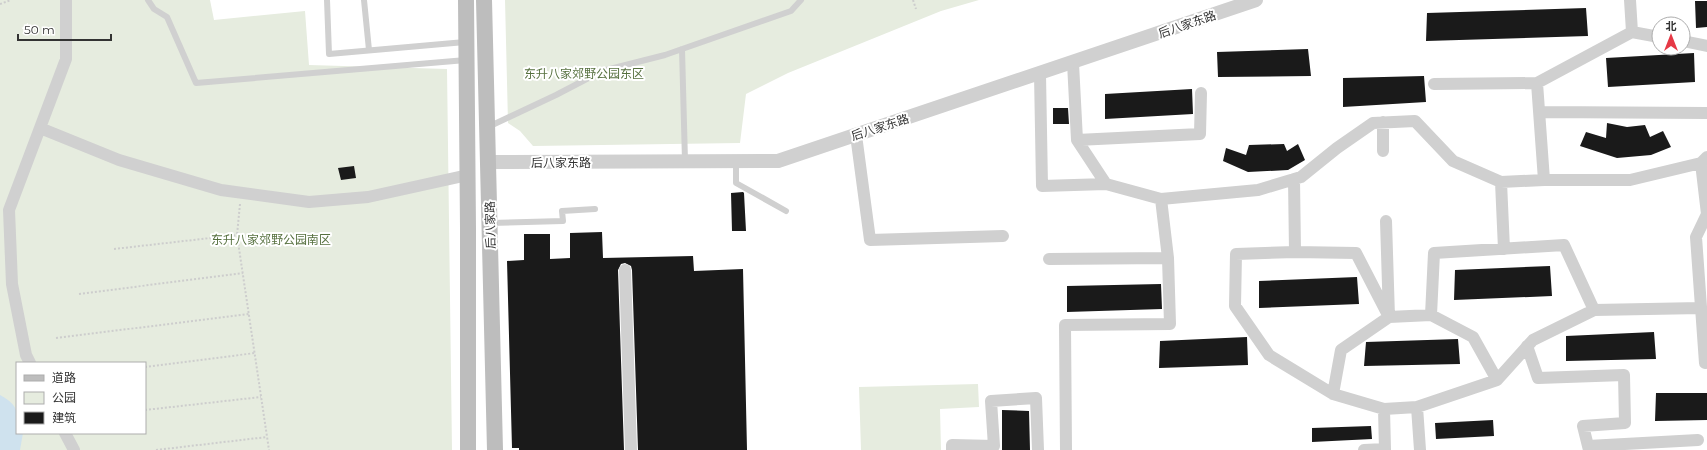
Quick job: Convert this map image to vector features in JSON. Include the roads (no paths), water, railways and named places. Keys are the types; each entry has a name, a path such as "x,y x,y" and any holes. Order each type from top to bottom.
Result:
{"main road":[{"name":"后八家路","path":"466,0 468,175 468,450"},
{"name":"后八家路","path":"484,0 495,450"}],"street":[{"path":"30,362 26,355 12,284 8,210 66,59 66,0"},
{"name":"后八家东路","path":"488,162 778,161 1073,63 1256,0"},
{"path":"1630,0 1632,32"},
{"path":"1434,84 1537,83 1632,32 1651,36"},
{"path":"1691,43 1707,46"},
{"path":"1073,63 1077,140 1106,184"},
{"path":"1040,74 1042,186 1106,184 1161,198 1258,190 1300,177 1337,148 1373,123 1383,122 1415,121 1453,161 1501,182 1544,180 1630,180 1704,160 1707,214 1696,237 1705,363"},
{"path":"1537,83 1544,180"},
{"path":"1077,140 1200,134 1201,93"},
{"path":"1539,112 1707,113"},
{"path":"1383,122 1383,151"},
{"path":"40,128 119,160 221,190 309,202 368,197 468,175"},
{"path":"856,135 870,240 1003,236"},
{"path":"1294,179 1295,252"},
{"path":"1501,182 1504,249"},
{"path":"1066,450 1065,325 1170,324 1168,258 1161,198"},
{"path":"1386,221 1389,317"},
{"path":"1431,315 1434,253 1564,245 1594,310"},
{"path":"1389,317 1356,253 1295,252 1236,254 1235,306 1269,355 1333,394 1384,408 1417,407 1497,380 1532,340 1594,310 1701,308"},
{"path":"1048,259 1168,258"},
{"path":"625,270 630,450"},
{"path":"1333,394 1341,350 1389,317 1431,315 1473,337 1497,380"},
{"path":"1527,346 1538,378 1624,375 1625,423 1583,426 1588,448 1698,440"},
{"path":"952,450 952,445 994,446 991,401 1036,398 1038,450"},
{"path":"1417,407 1420,450"},
{"path":"1364,450 1385,450 1384,408"},
{"path":"66,434 74,450"}],"lane":[{"path":"148,0 154,9 167,17 196,83 466,60"},
{"path":"327,0 329,54 466,42"},
{"path":"364,0 369,50"},
{"path":"487,127 556,95 602,70 665,55 791,11 801,0"},
{"path":"682,49 685,161"},
{"path":"736,161 736,183 786,211"},
{"path":"490,223 564,221 562,211 595,209"}],"water":[{"path":"0,395 14,406 16,410 16,434 23,434 20,450 0,450"}],"park label":[{"name":"东升八家郊野公园东区","path":"584,73"},
{"name":"东升八家郊野公园南区","path":"271,239"}]}
